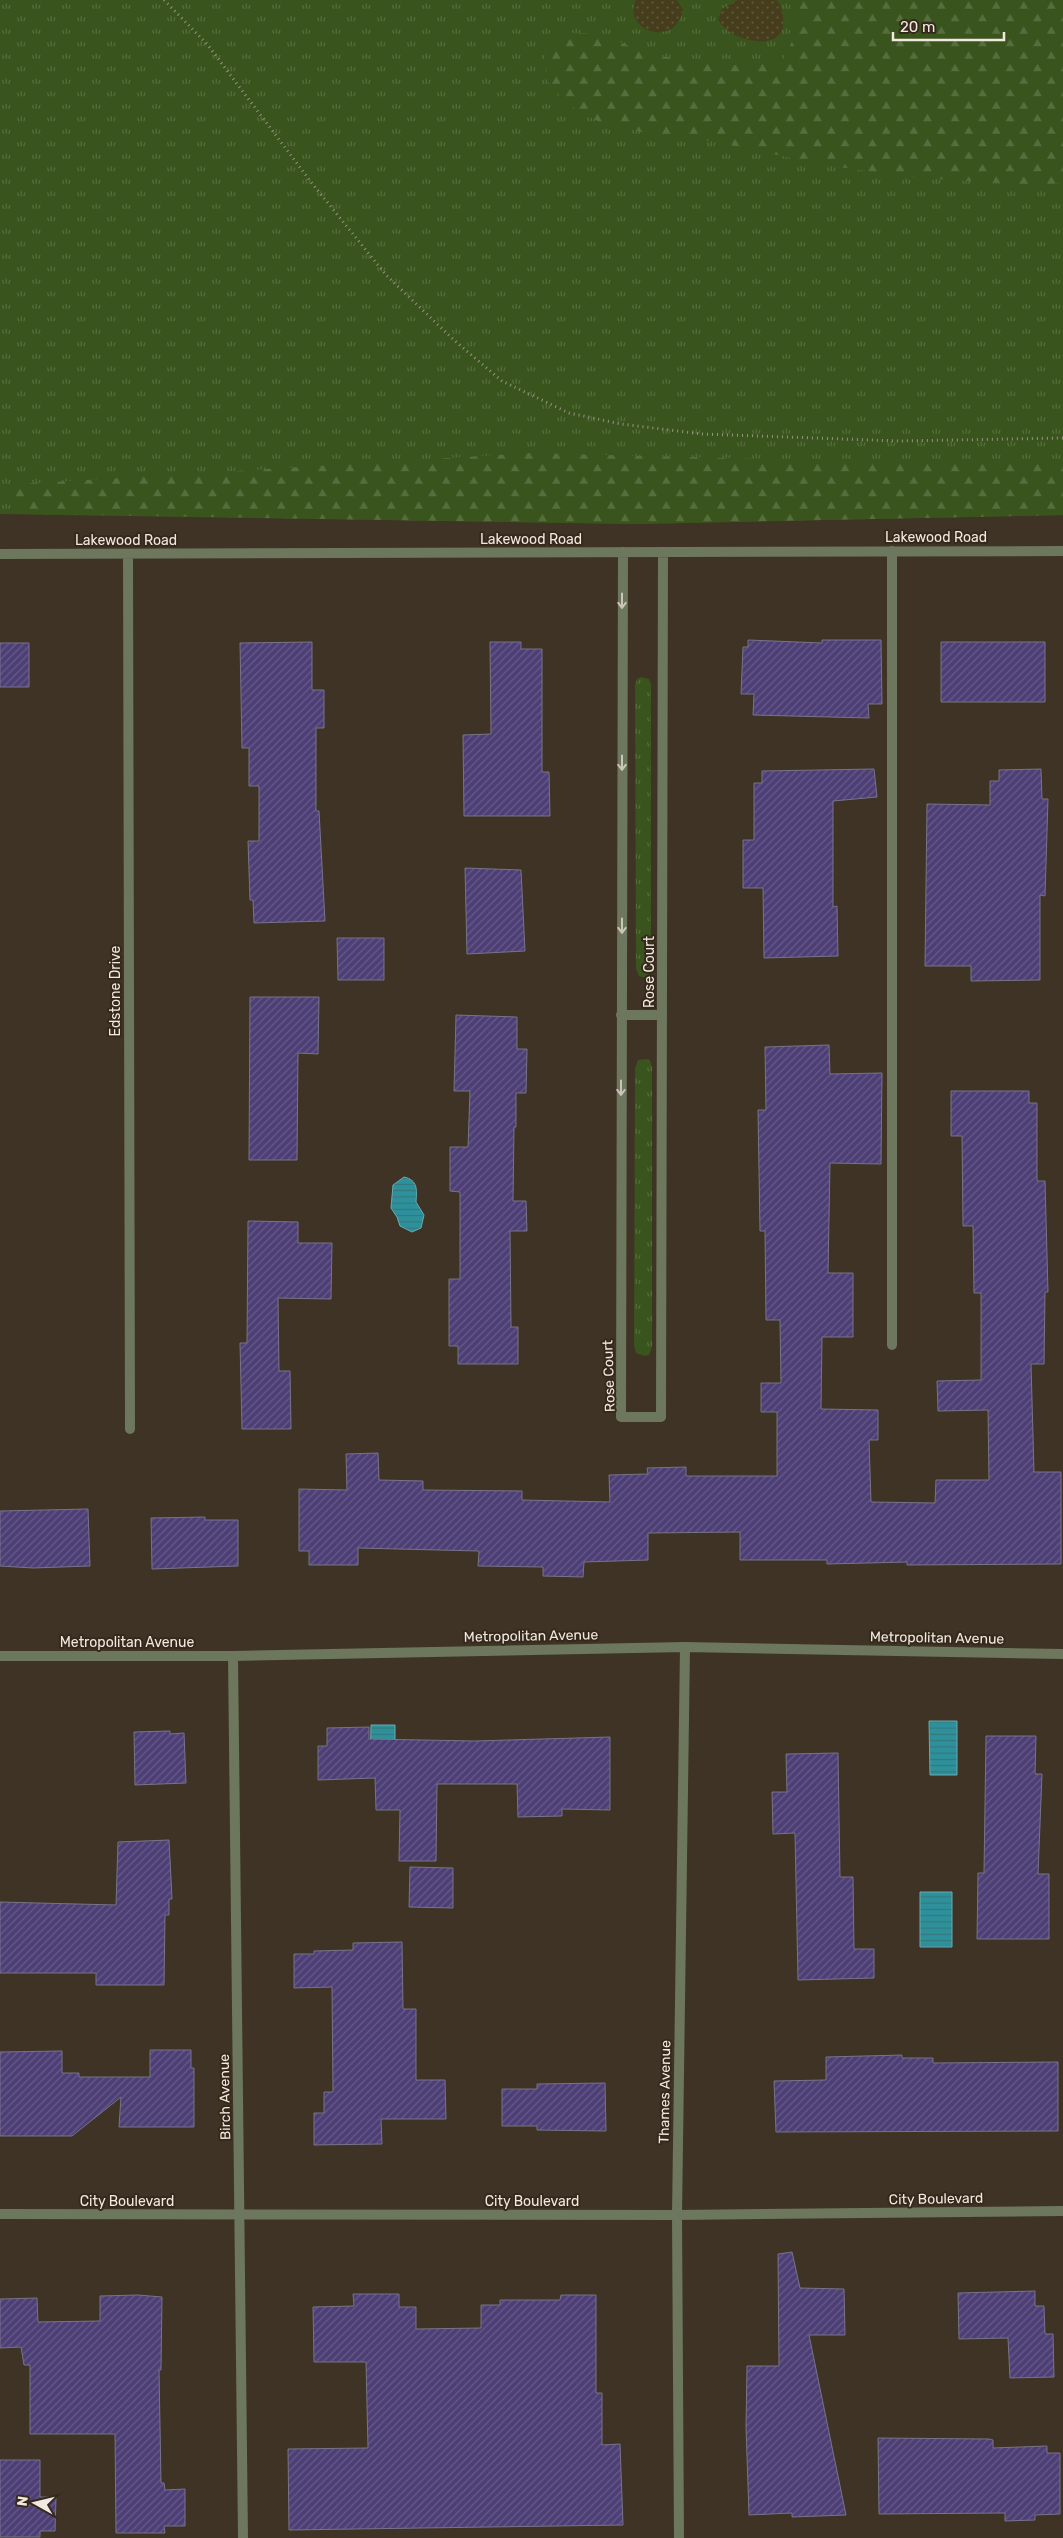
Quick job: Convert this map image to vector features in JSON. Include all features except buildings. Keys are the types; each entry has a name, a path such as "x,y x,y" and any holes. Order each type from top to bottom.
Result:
{"street":[{"path":"892,551 892,1345"},
{"name":"Lakewood Road","path":"0,554 1063,551"},
{"name":"Rose Court","path":"623,552 621,1417 661,1417 663,552"},
{"name":"Edstone Drive","path":"128,554 130,1429"},
{"path":"622,1015 662,1015"},
{"name":"Metropolitan Avenue","path":"0,1656 233,1656 686,1647 1063,1654"},
{"name":"Thames Avenue","path":"679,2538 677,2215 686,1647"},
{"name":"Birch Avenue","path":"233,1656 243,2538"},
{"name":"City Boulevard","path":"0,2214 677,2215 1063,2211"}],"path":[{"path":"164,0 206,44 305,175 386,274 455,341 502,380 511,385 569,413 621,424 702,434 899,441 1063,438"}],"green space":[{"path":"0,0 1063,0 1063,515 637,524 0,514"},
{"path":"790,0 1063,0 1063,183 1035,185 907,177 825,165 710,141 651,134 603,124 566,104 546,79 545,57 549,42 570,33 603,34 646,54 707,63 749,66 782,61 791,45 794,31 794,17"},
{"path":"530,453 836,461 1063,461 1063,515 637,524 22,514 15,510 14,495 20,484"},
{"path":"641,677 649,679 651,684 651,969 646,978 639,976 636,969 635,686 637,679"},
{"path":"638,1060 650,1060 652,1068 652,1347 649,1355 645,1356 636,1353 634,1346 635,1069"}],"sand":[{"path":"636,0 677,0 683,10 678,22 670,30 650,31 636,19 633,10"},
{"path":"738,0 777,0 783,18 782,30 776,37 767,41 756,41 744,38 724,27 718,19 722,9"}],"water":[{"path":"404,1177 412,1180 416,1186 416,1202 424,1215 421,1228 412,1232 400,1226 391,1208 393,1185"},
{"path":"929,1721 957,1721 957,1775 930,1775"},
{"path":"371,1725 395,1725 395,1768 388,1778 374,1778 370,1768"},
{"path":"920,1892 952,1892 952,1947 920,1947"}]}
